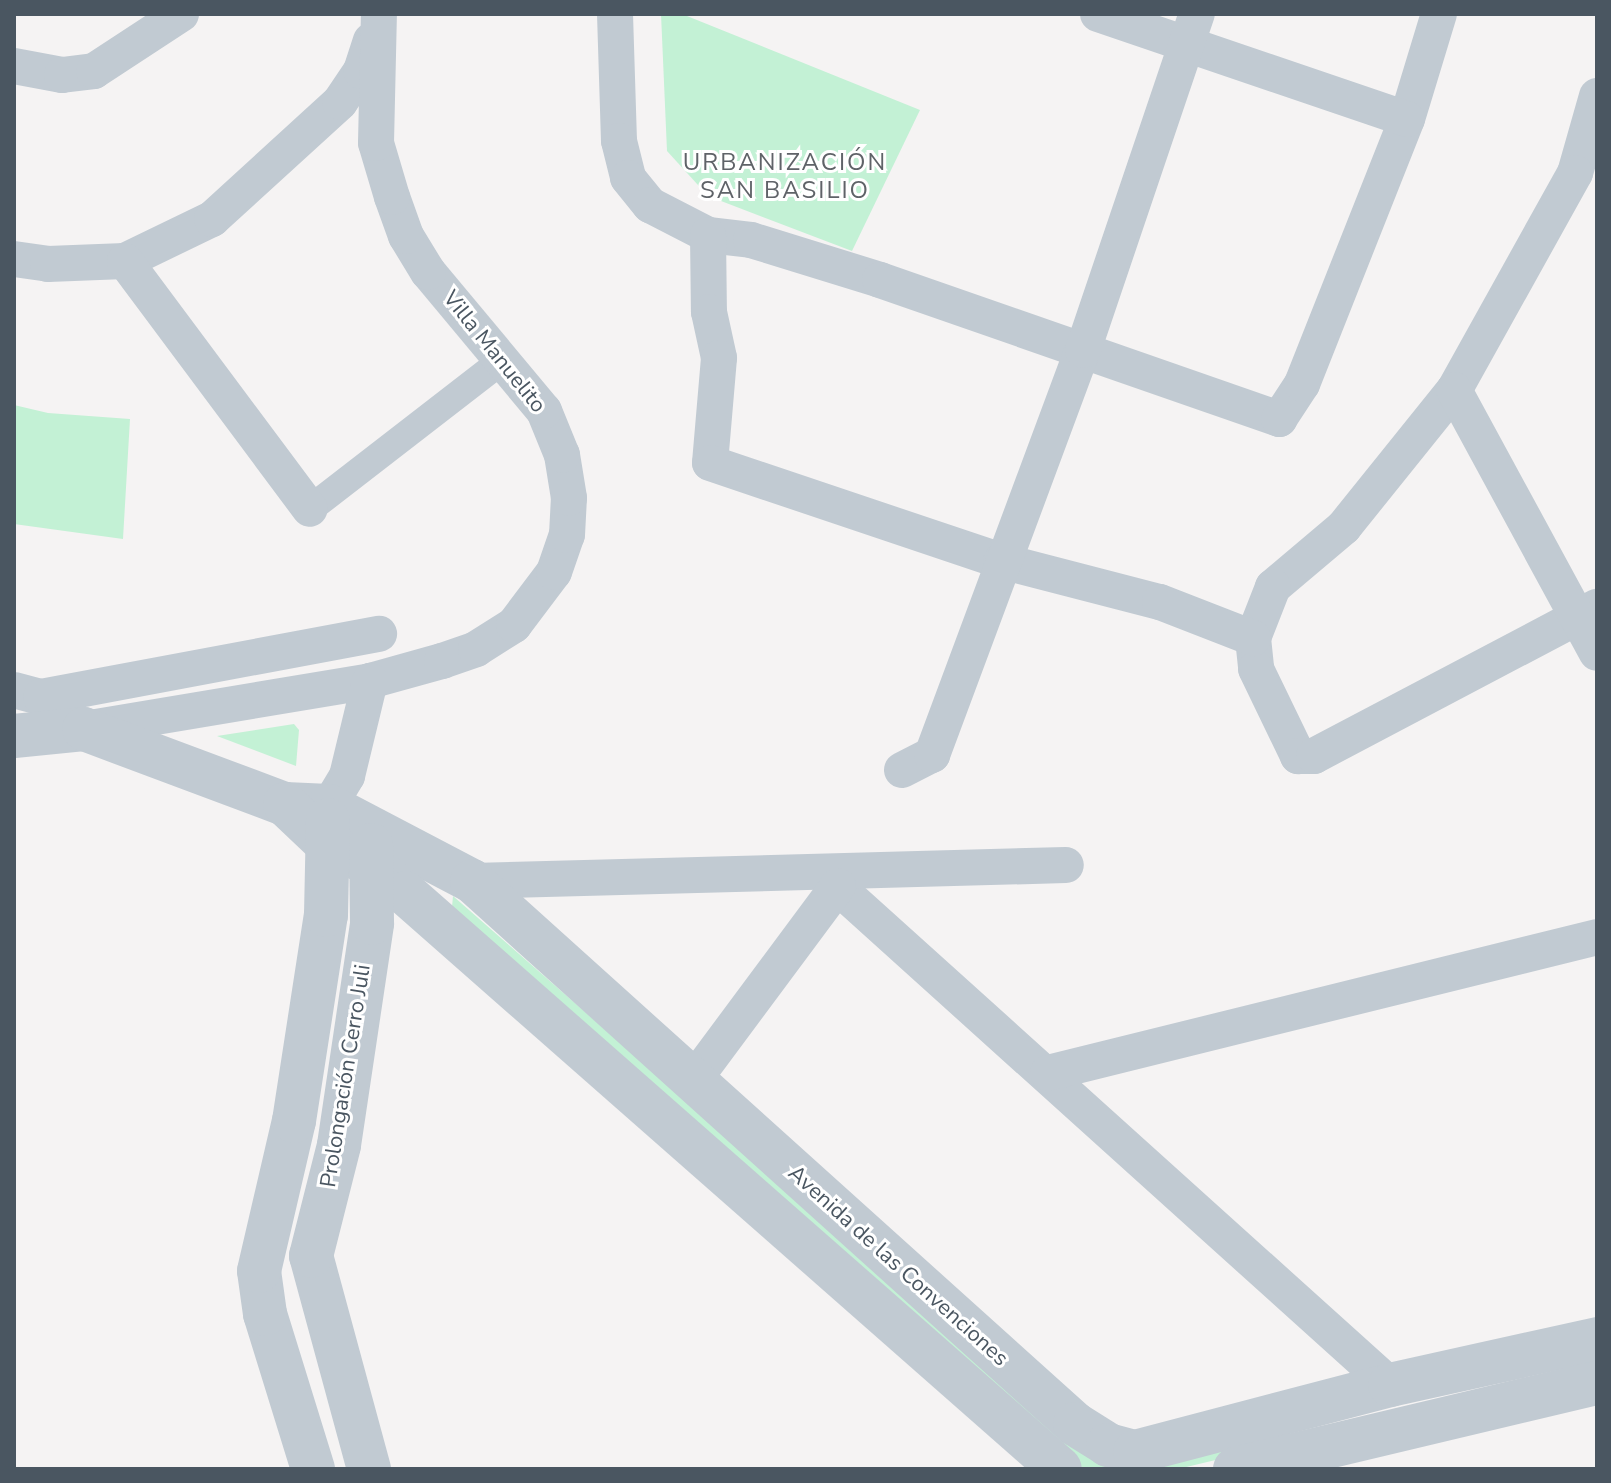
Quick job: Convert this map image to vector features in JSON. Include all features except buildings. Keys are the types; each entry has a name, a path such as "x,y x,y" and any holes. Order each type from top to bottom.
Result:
{"street":[{"path":"14,66 62,75 94,71 181,14"},
{"path":"615,14 619,141 628,178 650,205 708,235 765,244 1279,419 1302,384 1407,119 1439,14"},
{"path":"1098,14 1192,28 1407,119"},
{"path":"14,259 48,264 125,261 212,219 340,102 361,71 370,16"},
{"name":"Villa Manuelito","path":"84,729 370,681 476,649 514,625 554,572 567,535 569,498 562,455 544,411 504,359 428,272 406,236 376,143 370,16"},
{"path":"902,770 932,755 1001,561 1083,350 1192,28"},
{"path":"1588,612 1314,756 1298,756 1256,669 1253,638 1273,587 1344,527 1454,390 1586,178 1597,96"},
{"path":"708,235 709,312 719,358 710,463 1001,561 1160,602 1253,638"},
{"path":"125,261 310,509 504,359"},
{"path":"1454,390 1588,612 1597,653"},
{"path":"14,690 41,697 379,634"},
{"name":"Prolongación Cerro Juli","path":"313,1469 265,1314 259,1271 296,1106 326,915 334,809 370,681"},
{"path":"14,736 84,729"},
{"name":"Avenida de las Convenciones","path":"84,729 285,804 334,809 371,846 1060,1469"},
{"name":"Prolongación Cerro Juli","path":"369,1469 311,1256 339,1145 372,923 371,846"},
{"name":"Avenida de las Convenciones","path":"371,846 472,881 1092,1437 1135,1452 1299,1445 1390,1385 1597,1339"},
{"path":"472,881 830,880 1066,865"},
{"path":"830,880 1048,1073 1390,1385"},
{"path":"693,1081 830,880"},
{"path":"1048,1073 1597,937"},
{"name":"Avenida de las Convenciones","path":"1235,1469 1299,1445 1597,1383"}],"green space":[{"path":"661,14 682,14 920,110 852,251 708,196 667,151"},
{"path":"14,405 48,413 130,419 123,539 14,524"},
{"path":"294,724 299,730 296,766 217,736"},
{"path":"453,896 1092,1457 1274,1430 1278,1445 1178,1469 1084,1469 452,907"}],"district":[{"name":"URBANIZACIÓN SAN BASILIO","path":"785,177"}]}
